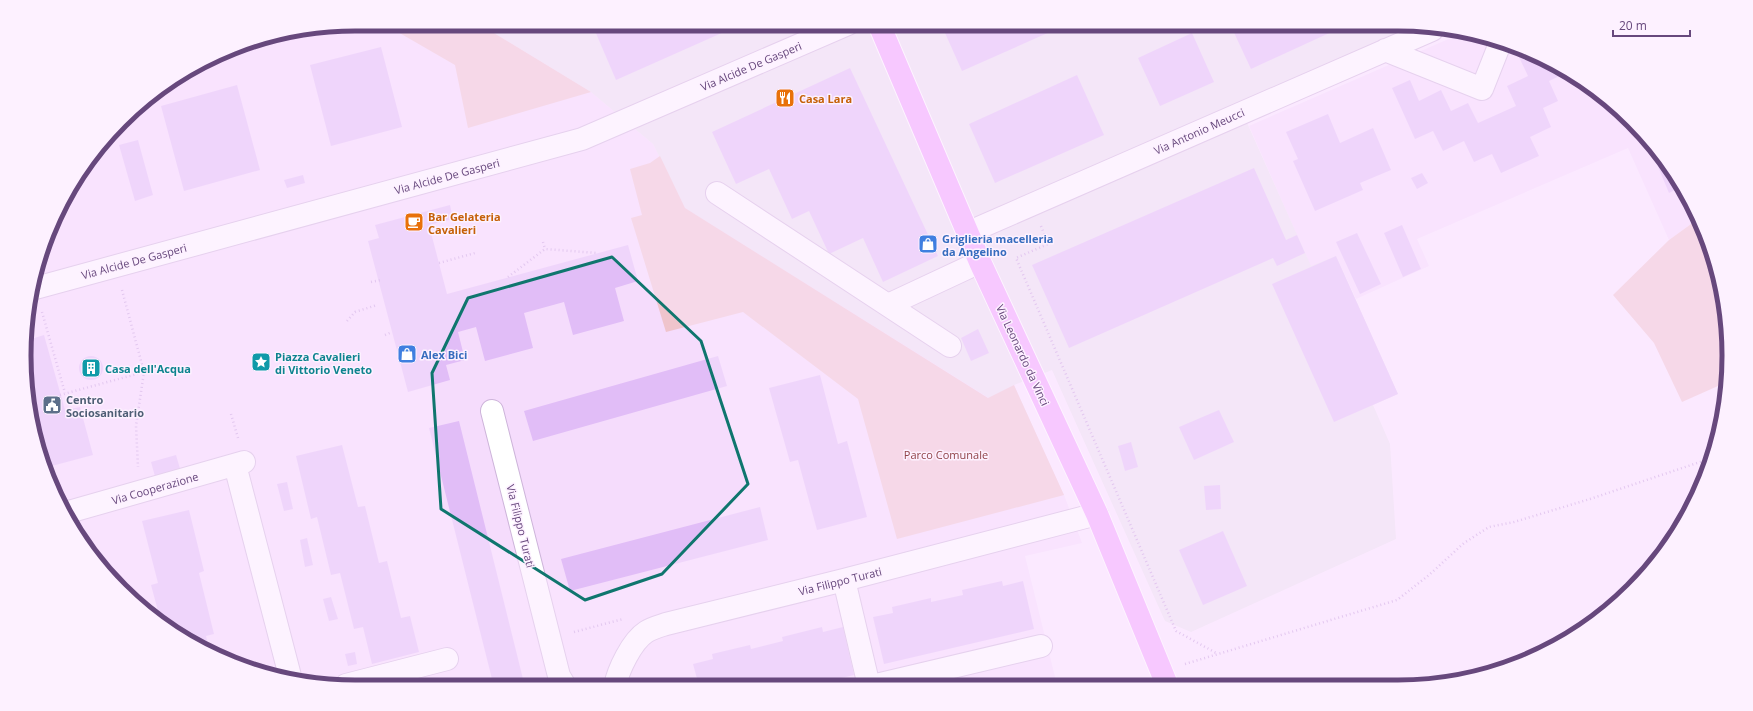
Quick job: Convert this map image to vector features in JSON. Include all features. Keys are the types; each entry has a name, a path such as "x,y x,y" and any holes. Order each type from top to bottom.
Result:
{"main road":[{"name":"Via Leonardo da Vinci","path":"882,31 967,233 1096,514 1164,678"}],"street":[{"name":"Via Alcide De Gasperi","path":"38,288 582,139 832,31"},
{"name":"Via Antonio Meucci","path":"967,233 1426,33"},
{"path":"1385,50 1482,89 1499,47"},
{"path":"717,193 950,346"},
{"path":"888,305 980,262"},
{"name":"Via Filippo Turati","path":"492,411 559,676 561,680"},
{"name":"Via Cooperazione","path":"71,511 240,464 289,673"},
{"name":"Via Filippo Turati","path":"645,632 666,624 844,580 1096,514"},
{"path":"844,580 868,680"},
{"path":"616,680 632,648 645,632"},
{"path":"897,680 1041,646"},
{"path":"365,680 447,659"}],"path":[{"path":"1032,204 1048,244 1016,258 1176,631 1218,654"},
{"path":"543,242 545,249"},
{"path":"508,278 545,249 597,253"},
{"path":"439,263 475,253"},
{"path":"116,266 144,372 136,426 140,492"},
{"path":"370,282 381,280"},
{"path":"36,297 65,393"},
{"path":"347,321 355,312 377,305"},
{"path":"385,334 392,332"},
{"path":"60,395 144,372"},
{"path":"1164,678 1218,654 1397,600 1429,575 1464,544 1489,527 1514,522 1590,499 1705,460"},
{"path":"550,638 627,618 645,632"}],"highlighted area":[{"path":"612,257 701,341 748,484 662,574 585,600 441,509 432,373 468,298"}],"shaded area":[{"path":"356,31 491,31 591,92 653,144 672,181 1014,385 1064,495 1082,543 1025,556 1056,680 356,680 292,674 251,663 212,647 193,637 158,613 126,585 98,553 74,518 64,499 48,460 42,439 37,419 32,377 31,356 34,313 37,292 48,251 64,212 74,193 98,158 126,126 158,98 193,74 212,64 251,48 292,37 313,34"},
{"path":"491,31 1413,32 1240,107 1311,266 1336,256 1398,394 1373,405 1390,444 1396,539 1191,632 1165,621 1052,370 1014,385 989,398 685,208 653,144 591,92"},
{"path":"1455,36 1461,37 1502,48 1541,64 1560,74 1595,98 1627,126 1655,158 1679,193 1693,222 1669,240 1628,148 1417,239 1429,266 1356,299 1336,256 1311,267 1249,126"}],"green space":[{"path":"396,31 491,31 591,92 468,128 455,65"},
{"name":"Parco Comunale","path":"660,156 685,208 988,398 1014,385 1064,495 897,539 858,399 743,312 666,332 631,218 642,215 630,169 650,163"},
{"path":"1693,222 1705,251 1716,292 1721,334 1722,356 1720,385 1682,402 1654,343 1613,295 1669,240"}],"building":[{"path":"595,31 726,31 616,80"},
{"path":"944,31 1052,31 962,71"},
{"path":"1233,31 1334,31 1251,69"},
{"path":"1192,33 1214,82 1160,106 1138,58"},
{"path":"381,47 402,127 331,146 310,65"},
{"path":"1518,55 1541,64 1562,75 1549,81 1558,101 1543,108 1551,127 1530,137 1539,156 1501,173 1492,154 1474,162 1464,141 1443,151 1433,131 1415,139 1392,88 1410,80 1419,101 1441,90 1451,111 1468,103 1478,123 1516,106 1507,86 1528,76"},
{"path":"850,68 938,256 883,282 863,238 829,254 809,211 792,219 769,169 736,184 712,132"},
{"path":"1077,75 1104,135 995,183 969,124"},
{"path":"237,85 260,170 184,191 161,106"},
{"path":"1328,114 1340,143 1373,128 1391,170 1360,183 1363,190 1315,211 1293,161 1298,159 1286,132"},
{"path":"138,140 153,195 135,201 119,145"},
{"path":"1654,157 1676,189 1669,193"},
{"path":"1254,168 1286,240 1297,235 1305,253 1277,266 1273,258 1069,348 1032,265"},
{"path":"1422,173 1428,183 1417,189 1411,178"},
{"path":"303,175 305,183 287,188 284,180"},
{"path":"450,205 453,219 429,225 447,294 628,245 638,281 615,288 624,321 573,335 564,302 524,313 533,348 485,361 476,327 458,332 465,360 446,365 450,380 408,392 368,241 379,238 375,225"},
{"path":"1402,225 1421,269 1403,277 1384,233"},
{"path":"1357,233 1381,284 1360,294 1336,242"},
{"path":"1336,256 1398,394 1334,422 1272,284"},
{"path":"978,329 989,353 971,361 961,338"},
{"path":"44,335 65,410 80,407 93,455 51,466 37,419 32,377 32,339"},
{"name":"Casa dell'Acqua","path":"91,356 96,357 102,363 102,373 96,379 91,380 86,379 80,373 79,368 80,363 86,357"},
{"path":"718,356 727,386 533,441 524,411"},
{"path":"820,375 838,444 847,441 867,517 817,530 798,460 790,462 769,388"},
{"path":"1219,410 1234,442 1194,460 1179,427"},
{"path":"459,421 523,680 492,680 429,428"},
{"path":"1131,442 1138,467 1125,471 1118,446"},
{"path":"342,445 358,507 365,506 379,563 387,561 401,618 410,616 419,652 372,664 363,627 354,629 340,573 331,575 317,517 311,519 296,456"},
{"path":"176,455 181,472 156,480 151,462"},
{"path":"287,482 293,509 284,511 277,484"},
{"path":"1220,485 1221,509 1206,510 1204,486"},
{"path":"760,507 768,540 570,591 561,559"},
{"path":"189,510 204,571 199,573 214,634 206,636 208,645 193,637 159,613 151,585 158,583 142,521"},
{"path":"1223,531 1247,586 1203,605 1179,550"},
{"path":"307,538 313,565 305,567 300,540"},
{"path":"1002,581 1003,586 1023,581 1034,629 884,664 873,617 893,613 892,607 931,598 931,602 963,595 962,590"},
{"path":"331,597 338,619 329,621 323,599"},
{"path":"822,627 823,632 843,627 854,675 833,680 697,680 693,664 713,659 712,654 750,645 751,649 783,641 782,637"},
{"path":"355,652 357,664 348,666 345,654"}],"place":[{"name":"Casa Lara","path":"785,98"},
{"name":"Bar Gelateria Cavalieri","path":"414,222"},
{"name":"Griglieria macelleria da Angelino","path":"928,244"},
{"name":"Alex Bici","path":"407,354"},
{"name":"Piazza Cavalieri di Vittorio Veneto","path":"261,362"},
{"name":"Casa dell'Acqua","path":"91,368"},
{"name":"Centro Sociosanitario","path":"52,405"}]}
